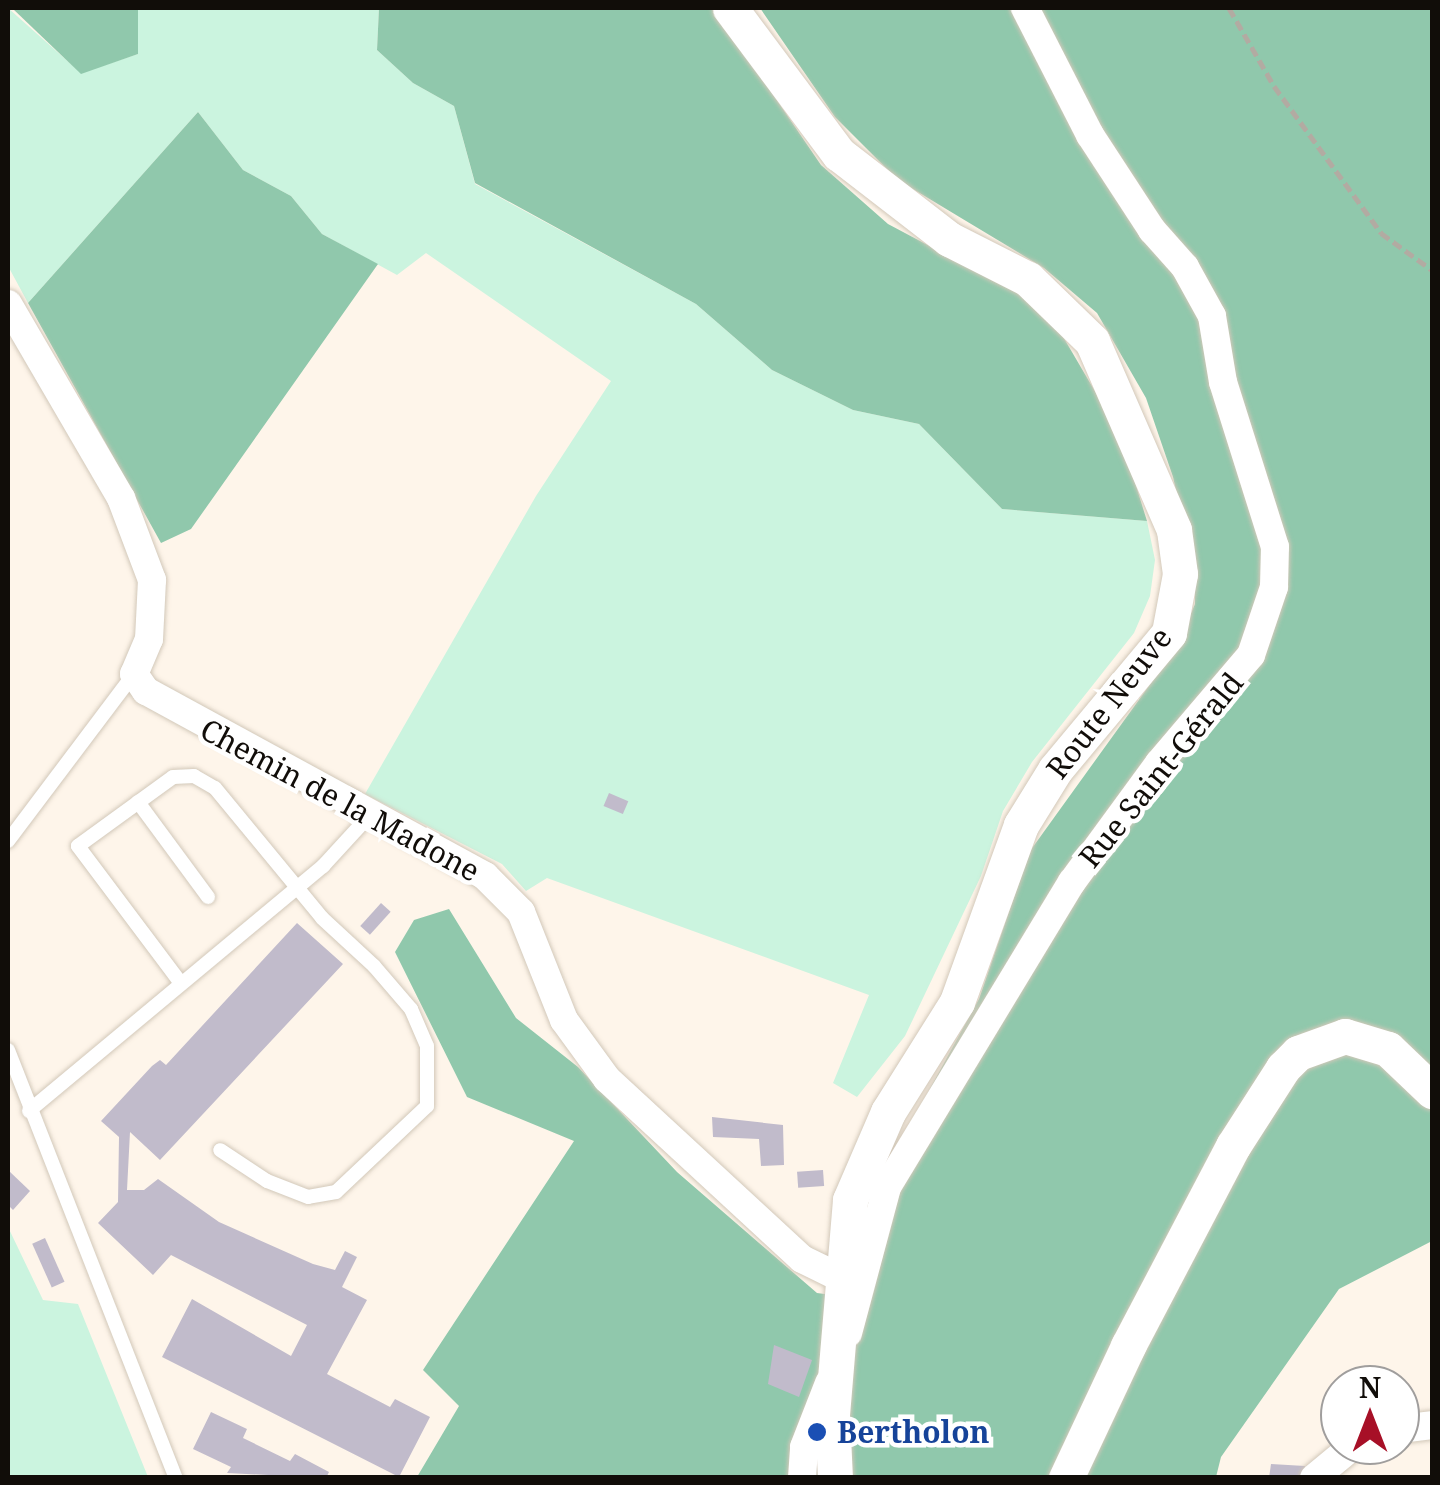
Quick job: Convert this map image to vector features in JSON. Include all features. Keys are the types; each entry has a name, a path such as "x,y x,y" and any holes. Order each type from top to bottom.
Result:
{"street":[{"name":"Route Neuve","path":"730,8 839,154 949,239 1028,280 1092,341 1174,530 1180,574 1169,633 1054,770 1020,825 957,1002 888,1112 860,1172 850,1200 841,1278 834,1478"},
{"name":"Rue Saint-Gérald","path":"802,1478 804,1448 865,1284 887,1187 1072,882 1158,764 1225,693 1251,654 1274,587 1275,547 1223,382 1212,316 1185,267 1152,230 1090,136 1025,8"},
{"path":"8,304 121,498 152,580 149,639 134,674"},
{"name":"Chemin de la Madone","path":"134,674 182,715 368,818 485,876 505,893 530,931 564,1020 594,1065 802,1260 841,1278"},
{"path":"1066,1478 1128,1346 1233,1146 1282,1068 1298,1053 1345,1036 1388,1049 1432,1091"}],"lane":[{"path":"8,842 134,674"},
{"path":"180,982 78,846 173,777 194,776 215,788 297,887 410,1010 427,1046 426,1106 336,1192 308,1197 268,1181 220,1150"},
{"path":"138,802 208,896"},
{"path":"29,1112 297,887 368,818"},
{"path":"8,1050 29,1112 176,1478"}],"path":[{"path":"1228,8 1274,86 1381,233 1432,270"}],"green space":[{"path":"8,8 81,73 138,54 138,8 379,8 377,50 413,83 454,106 475,184 696,304 772,370 853,410 919,424 1002,509 1147,521 1155,560 1150,596 1134,633 1032,762 1003,811 981,876 905,1036 857,1097 833,1083 869,995 547,878 526,891 502,864 365,794 536,496 611,381 426,253 397,275 322,234 291,196 243,170 198,112 28,303 8,266"},
{"path":"12,8 138,8 138,54 81,74"},
{"path":"379,8 714,8 821,165 888,224 1020,294 1055,323 1120,434 1147,521 1002,509 919,424 853,410 772,370 696,304 475,183 454,106 413,83 377,50"},
{"path":"760,8 1432,8 1432,1241 1339,1289 1221,1457 1216,1477 417,1477 459,1406 423,1370 574,1141 467,1097 395,952 414,920 449,909 516,1018 578,1067 677,1172 817,1293 869,1300 901,1142 979,999 1030,851 1177,647 1195,604 1195,575 1173,477 1146,398 1097,313 1044,268 898,180 835,117"},
{"path":"198,112 243,170 291,196 322,234 378,264 191,529 161,543 28,303"},
{"path":"8,1227 43,1300 78,1304 148,1477 8,1477"}],"building":[{"path":"609,793 628,801 623,814 604,806"},
{"path":"381,903 391,912 370,935 360,926"},
{"path":"297,923 343,964 160,1160 130,1132 127,1190 144,1190 158,1179 219,1222 313,1264 335,1270 345,1251 357,1257 342,1287 367,1300 327,1374 390,1407 395,1399 430,1417 399,1477 162,1357 192,1299 291,1356 307,1325 171,1255 153,1275 98,1223 118,1202 119,1137 101,1121 152,1066 160,1060 166,1065"},
{"path":"712,1117 783,1125 784,1165 761,1166 759,1139 713,1137"},
{"path":"8,1170 30,1191 13,1210 8,1205"},
{"path":"823,1170 824,1186 798,1188 797,1172"},
{"path":"45,1238 65,1282 52,1288 32,1244"},
{"path":"774,1345 812,1360 799,1397 768,1384"},
{"path":"211,1412 247,1429 243,1438 290,1461 295,1454 329,1472 326,1478 227,1473 231,1467 193,1449"},
{"path":"1271,1464 1305,1466 1304,1478 1269,1478"}],"place":[{"name":"Bertholon","path":"817,1432"}]}
